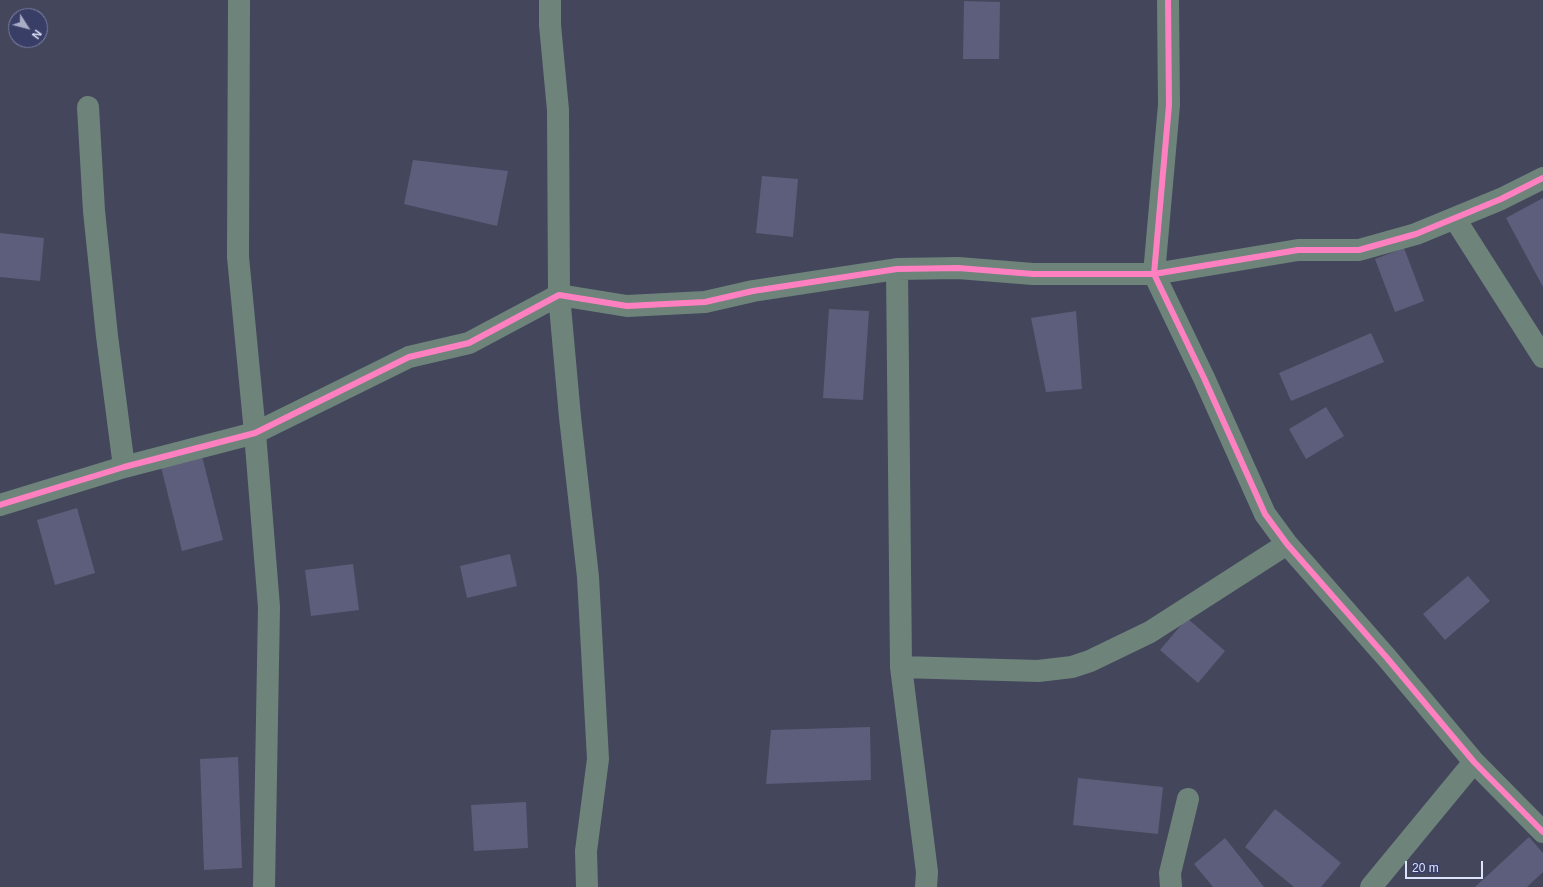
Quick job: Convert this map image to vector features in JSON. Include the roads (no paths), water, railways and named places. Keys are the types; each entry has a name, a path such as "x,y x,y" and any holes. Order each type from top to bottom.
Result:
{"street":[{"path":"239,0 238,257 255,433 269,607 264,887"},
{"path":"550,0 550,25 558,110 559,295 570,417 588,577 598,759 586,852 587,887"},
{"path":"1168,0 1169,105 1154,274 1204,378 1265,514 1287,544 1387,658 1474,762 1543,832"},
{"path":"88,107 94,211 107,336 124,467"},
{"path":"0,505 124,467 255,433 409,357 469,343 559,295 627,306 705,302 753,291 897,269 958,268 1033,274 1154,274 1298,250 1359,250 1416,234 1455,219 1501,200 1543,178"},
{"path":"1455,219 1543,357"},
{"path":"897,269 901,667 926,872 926,887"},
{"path":"901,667 1038,671 1072,667 1090,661 1150,632 1287,544"},
{"path":"1371,887 1474,762"},
{"path":"1171,887 1170,873 1188,799"}]}
